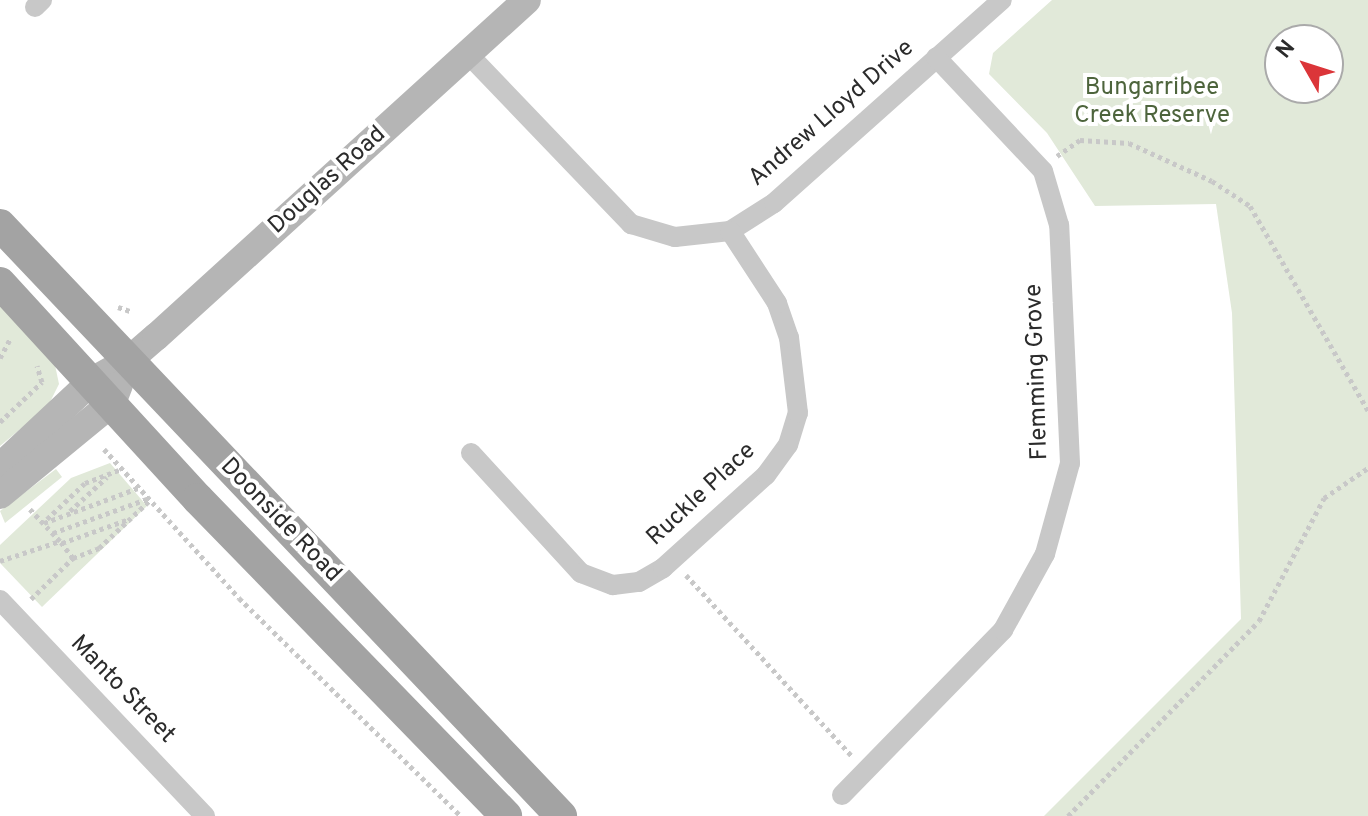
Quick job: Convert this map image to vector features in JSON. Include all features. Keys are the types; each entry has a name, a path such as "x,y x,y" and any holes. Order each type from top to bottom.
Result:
{"main road":[{"name":"Doonside Road","path":"0,225 561,816"},
{"name":"Doonside Road","path":"0,283 506,816"}],"street":[{"name":"Douglas Road","path":"102,392 128,361 527,0"},
{"name":"Andrew Lloyd Drive","path":"468,54 631,224 675,237 730,231 774,203 1002,0"},
{"name":"Flemming Grove","path":"842,795 1003,630 1045,554 1070,463 1059,225 1043,171 936,57"},
{"name":"Ruckle Place","path":"471,453 581,573 594,580 639,582 672,559 766,475 788,445 798,413 789,338 777,303 730,231"},
{"path":"0,467 102,392"},
{"path":"0,495 102,392"},
{"name":"Manto Street","path":"0,600 205,816"}],"path":[{"path":"1043,171 1080,140 1129,143 1212,181 1250,206 1368,410"},
{"path":"118,307 130,311"},
{"path":"0,358 10,339"},
{"path":"0,422 42,382"},
{"path":"104,449 239,598 461,816"},
{"path":"1068,816 1259,621 1324,498 1368,468"},
{"path":"44,523 85,483 121,469"},
{"path":"67,514 110,473"},
{"path":"44,523 138,488"},
{"path":"31,599 73,558 99,548 148,500"},
{"path":"53,533 148,500"},
{"path":"30,509 73,558"},
{"path":"0,561 131,518"},
{"path":"672,559 866,771"}],"green space":[{"name":"Bungarribee Creek Reserve","path":"1052,0 1368,0 1368,816 1044,816 1241,619 1232,313 1216,204 1095,206 1047,133 989,74 993,53"},
{"path":"0,305 55,365 59,384 48,406 0,446"},
{"path":"110,463 147,506 42,607 0,563 0,545 71,478"},
{"path":"56,469 62,477 5,523 0,511"}]}
